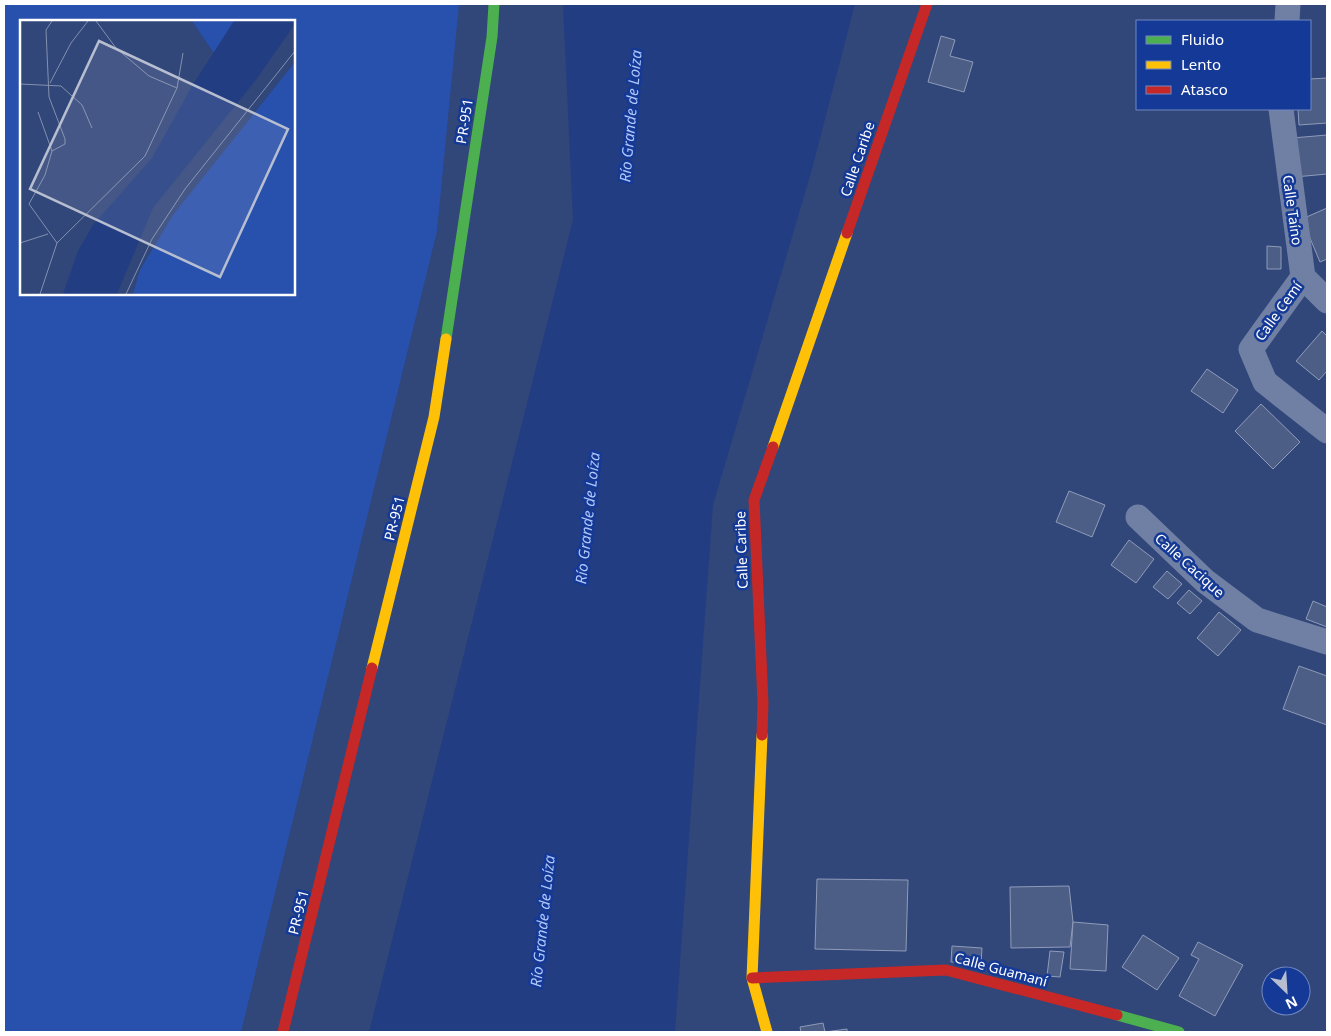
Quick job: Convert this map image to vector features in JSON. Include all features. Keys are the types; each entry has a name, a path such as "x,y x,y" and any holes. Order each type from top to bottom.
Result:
{"street":[{"name":"PR-951","path":"284,1032 434,417 492,37 494,4"},
{"name":"Calle Caribe","path":"767,1032 752,978 763,704 754,500 927,4"},
{"path":"1287,20 1288,4"},
{"name":"Calle Taíno","path":"1280,110 1303,277"},
{"path":"1303,277 1327,301"},
{"name":"Calle Cemí","path":"1303,277 1251,349 1265,382 1327,431"},
{"name":"Calle Cacique","path":"1138,517 1205,582 1257,620 1327,642"},
{"name":"Calle Guamaní","path":"752,978 946,970 1179,1032"}],"shaded area":[{"path":"4,4 459,4 437,231 241,1032 4,1032"}],"water":[{"name":"Río Grande de Loíza","path":"563,4 855,4 812,169 713,505 675,1032 369,1032 573,220"}],"building":[{"path":"941,36 955,40 950,56 973,62 964,92 928,82"},
{"path":"1327,78 1327,123 1299,125 1298,110 1311,110 1311,79"},
{"path":"1327,135 1327,174 1295,177 1292,138"},
{"path":"1327,208 1327,259 1320,262 1302,219"},
{"path":"1267,246 1281,247 1281,269 1267,269"},
{"path":"1322,331 1327,336 1327,371 1319,380 1296,361"},
{"path":"1207,369 1238,390 1223,413 1191,391"},
{"path":"1261,404 1300,442 1273,469 1235,431"},
{"path":"1069,491 1105,505 1092,537 1056,522"},
{"path":"1129,540 1154,559 1136,583 1111,565"},
{"path":"1167,571 1182,584 1168,599 1153,587"},
{"path":"1189,590 1202,601 1190,614 1177,603"},
{"path":"1313,601 1327,607 1327,627 1306,619"},
{"path":"1219,612 1241,630 1218,656 1197,638"},
{"path":"1299,666 1327,676 1327,725 1283,709"},
{"path":"817,879 908,880 906,951 815,949"},
{"path":"1069,886 1073,922 1070,947 1011,948 1010,887"},
{"path":"1073,922 1108,925 1106,971 1070,969"},
{"path":"1143,935 1179,958 1157,990 1122,967"},
{"path":"1198,942 1243,965 1215,1016 1179,996 1199,959 1191,955"},
{"path":"952,946 982,948 981,964 951,962"},
{"path":"1050,951 1064,952 1060,977 1047,976"},
{"path":"823,1023 825,1032 801,1032 800,1027"},
{"path":"847,1029 847,1032 825,1032"}],"traffic: fast":[{"path":"446,339 492,37 494,4"},
{"path":"1117,1015 1179,1032"}],"traffic: slow":[{"path":"773,447 847,233"},
{"path":"372,668 434,417 446,339"},
{"path":"762,735 752,978 767,1032"}],"traffic: jam":[{"path":"847,233 927,4"},
{"path":"762,735 763,703 754,500 773,447"},
{"path":"283,1032 372,668"},
{"path":"752,978 946,970 1117,1015"}]}
